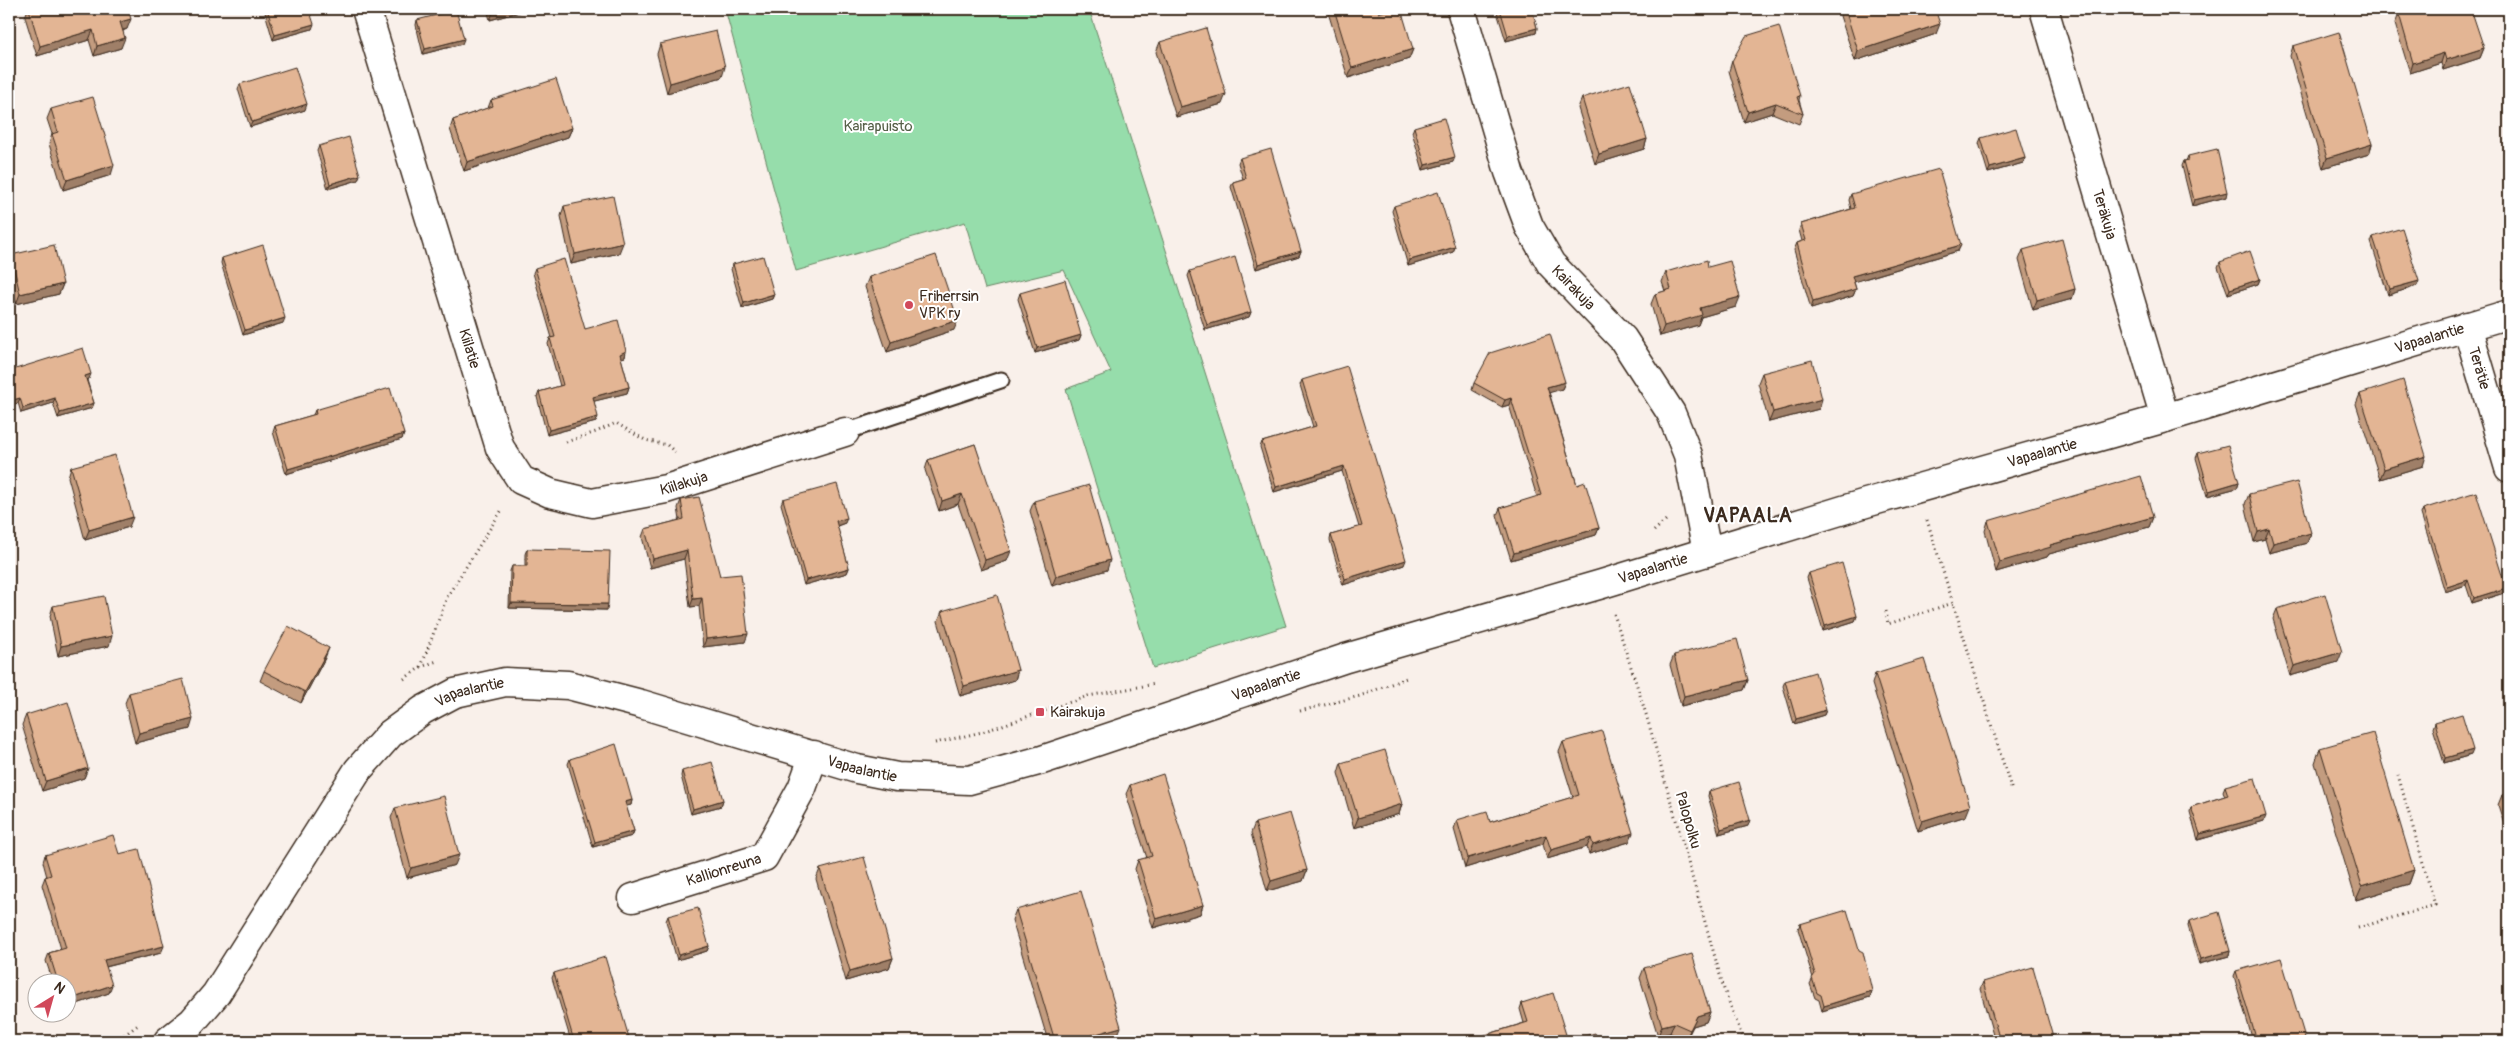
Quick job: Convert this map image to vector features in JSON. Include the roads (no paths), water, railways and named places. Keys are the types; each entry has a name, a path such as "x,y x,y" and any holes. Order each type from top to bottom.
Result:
{"street":[{"name":"Kiilatie","path":"366,9 500,448 521,480"},
{"name":"Kairakuja","path":"1461,9 1509,172 1529,226 1551,264 1623,339 1672,413 1688,455 1697,510 1708,552"},
{"name":"Teräkuja","path":"2044,9 2166,418"},
{"name":"Vapaalantie","path":"168,1041 192,1022 216,994 358,770 390,734 424,710 455,693 505,682 568,685 857,769 897,777 969,780 1042,760 1346,658 1708,552 1917,488 2166,418 2509,314"},
{"name":"Terätie","path":"2466,326 2509,468"},
{"name":"Kiilakuja","path":"521,480 550,493 592,502 666,488 846,432"},
{"name":"Kallionreuna","path":"633,898 764,857 802,788 814,755"}],"lane":[{"path":"846,432 1000,380"}],"place":[{"name":"Friherrsin VPK ry","path":"909,305"},
{"name":"Kairakuja","path":"1040,712"}],"district":[{"name":"VAPAALA","path":"1748,515"}],"park label":[{"name":"Kairapuisto","path":"878,126"}]}
